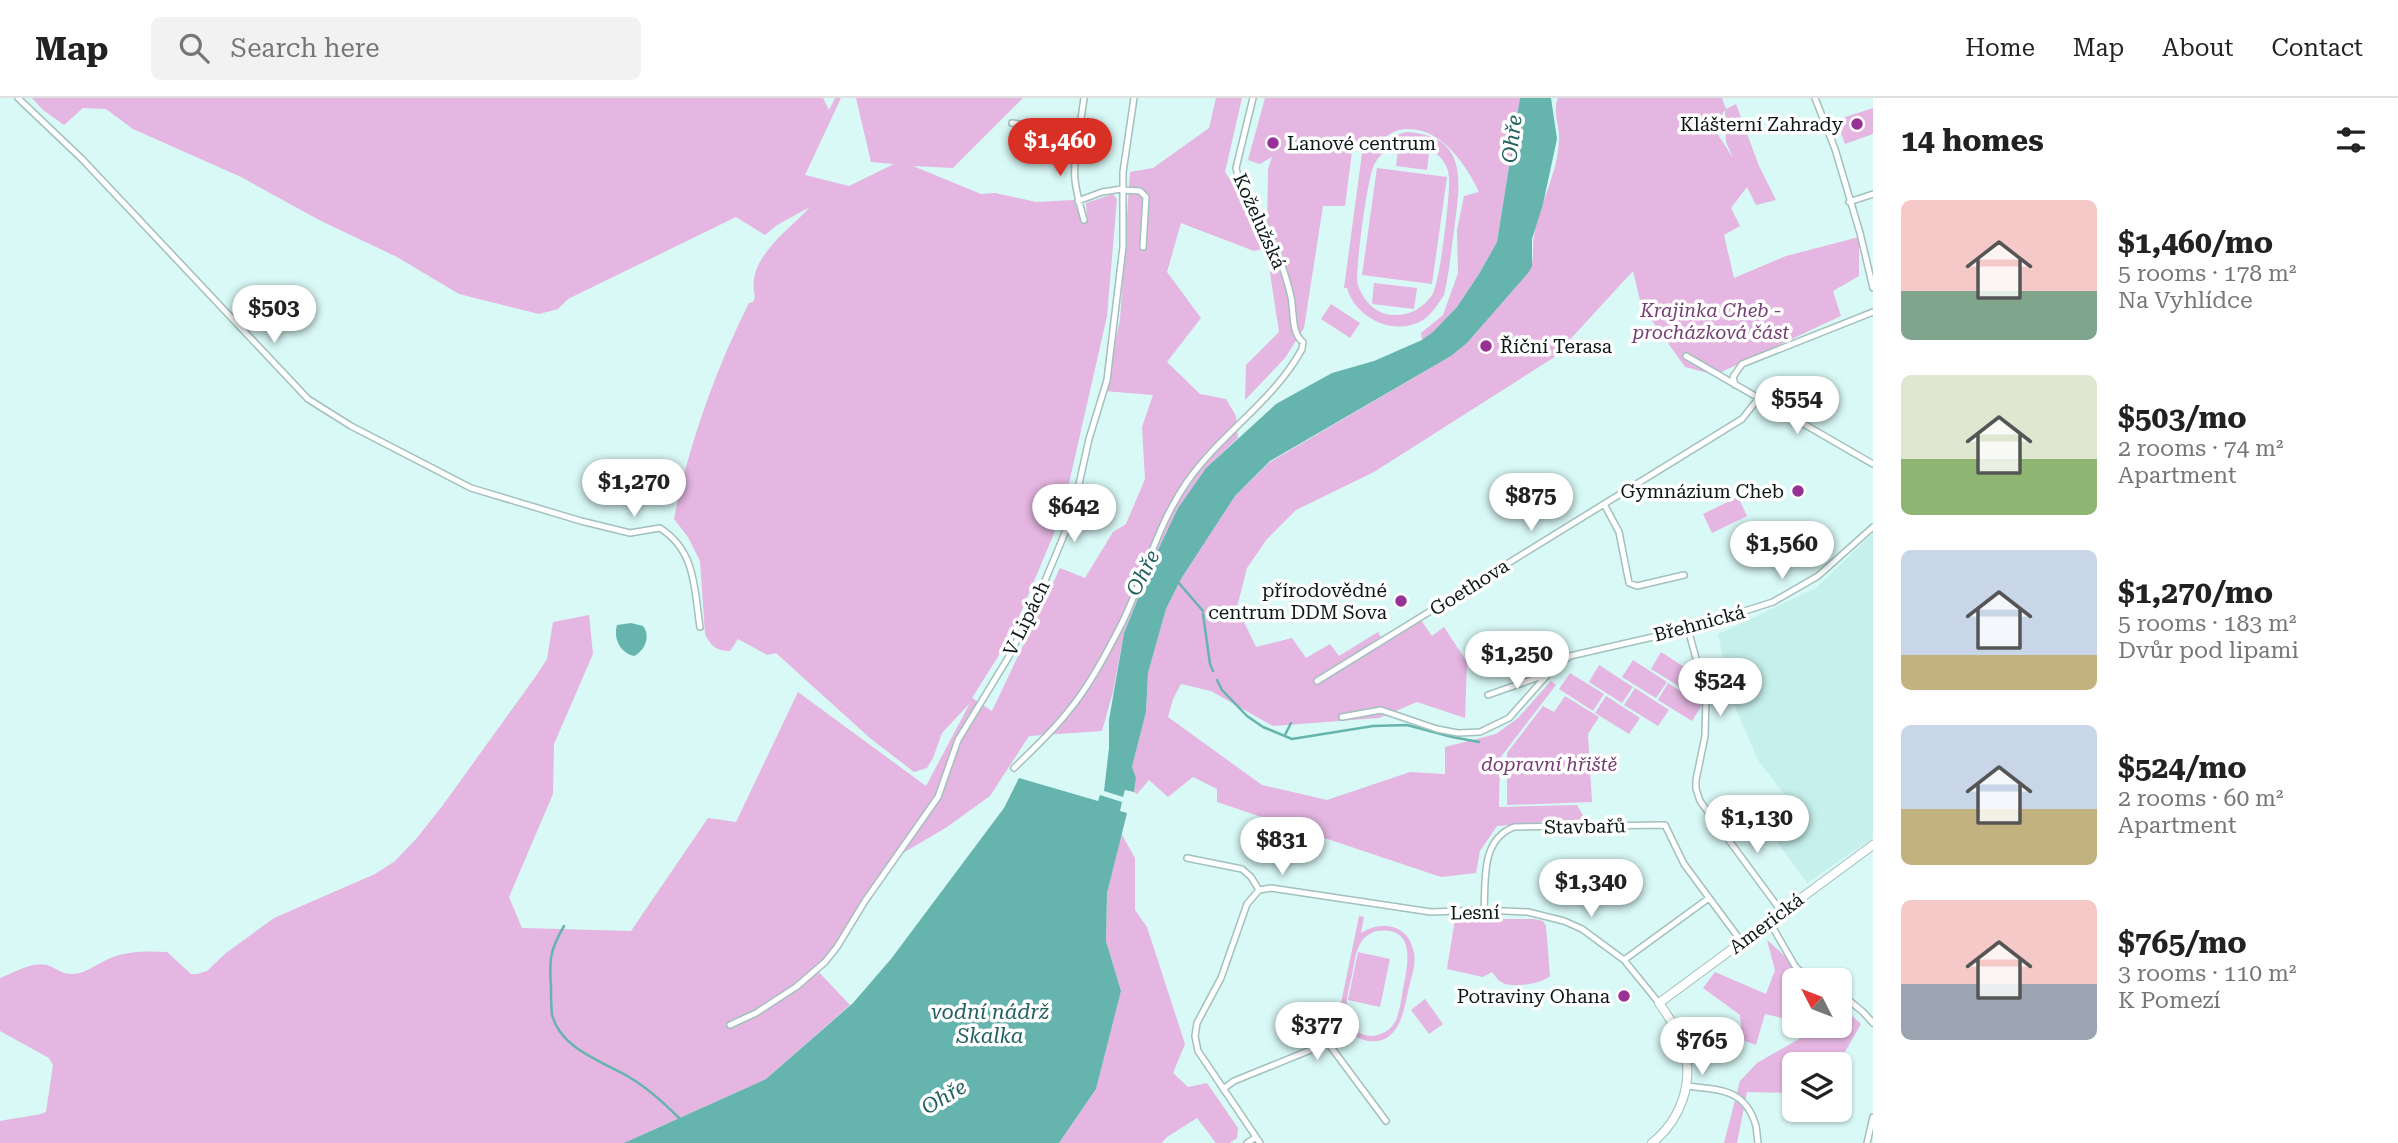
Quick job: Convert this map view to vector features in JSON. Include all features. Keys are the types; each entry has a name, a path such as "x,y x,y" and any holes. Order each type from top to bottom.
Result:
{"street":[{"path":"18,98 82,159 308,398 351,426 471,488 630,533 660,528 675,538 690,562 700,627"},
{"path":"1084,98 1073,171 1084,220"},
{"name":"V Lipách","path":"730,1025 756,1013 796,988 831,956 865,901 938,797 958,740 1008,657 1034,607 1072,516 1089,439 1107,380 1123,247 1122,190 1134,98"},
{"name":"Koželužská","path":"1014,768 1068,712 1098,667 1126,612 1151,550 1187,483 1204,460 1255,410 1300,353 1303,342 1296,333 1289,289 1265,222 1238,177 1236,168 1252,98"},
{"path":"1815,98 1836,153 1873,288"},
{"path":"1012,123 1079,133"},
{"path":"1078,201 1102,192 1140,191 1146,197 1143,247"},
{"path":"1849,202 1873,194"},
{"path":"1735,385 1733,377 1742,364 1873,312"},
{"path":"1686,356 1873,464"},
{"name":"Goethova","path":"1317,681 1742,419 1758,399"},
{"path":"1604,504 1619,532 1629,583 1637,586 1684,575"},
{"name":"Břehnická","path":"1342,717 1381,710 1437,729 1458,733 1480,732 1509,718 1548,674 1570,656 1688,629 1773,602 1818,576 1873,527"},
{"path":"1688,629 1706,695 1707,716 1696,780 1697,791 1705,808 1781,911"},
{"name":"Břehnická","path":"1488,695 1548,674"},
{"name":"Stavbařů","path":"1484,910 1488,857 1496,839 1514,827 1665,825 1684,864 1741,941"},
{"name":"Americká","path":"1659,1003 1873,845"},
{"path":"1187,859 1242,869 1259,890 1247,904 1221,978 1197,1023 1195,1036 1198,1051 1258,1140 1247,1143"},
{"name":"Lesní","path":"1259,890 1271,888 1431,912 1528,912 1564,920 1583,929 1624,960 1659,1003"},
{"path":"1624,960 1709,898"},
{"path":"1769,921 1797,968"},
{"path":"1653,1143 1673,1121 1687,1086 1683,1044 1659,1003"},
{"path":"1852,1004 1873,1023"},
{"path":"1223,1089 1234,1081 1328,1043 1386,1121"},
{"path":"1687,1086 1737,1095 1753,1119 1758,1143"},
{"path":"1867,1143 1873,1117"}],"shaded area":[{"path":"1873,533 1873,838 1807,883 1763,822 1790,802 1758,760 1732,700 1718,634 1816,588"}],"green space":[{"path":"32,98 823,98 829,110 835,98 841,98 805,175 849,186 894,164 871,162 856,98 1023,98 953,168 913,166 981,194 995,193 1036,202 1074,200 1081,222 1087,220 1086,203 1113,194 1117,199 1107,316 1067,492 1053,536 1011,636 972,698 992,711 1060,568 1085,578 1113,532 1126,524 1145,479 1142,427 1153,395 1104,391 1120,320 1130,172 1153,168 1209,128 1216,98 1242,98 1225,172 1267,233 1268,169 1272,157 1260,164 1248,160 1265,98 1520,98 1497,242 1457,307 1433,333 1422,340 1421,333 1443,315 1458,273 1457,230 1464,196 1479,192 1458,157 1426,132 1399,130 1375,143 1353,144 1345,206 1323,206 1304,328 1285,358 1245,400 1246,365 1279,332 1270,273 1278,245 1254,251 1181,223 1167,272 1201,318 1167,362 1200,394 1226,399 1236,416 1238,438 1206,468 1178,508 1157,552 1124,633 1113,692 1102,731 1029,736 990,796 947,827 893,859 816,969 850,1005 766,1079 624,1143 0,1143 0,1121 46,1112 53,1065 49,1058 0,1031 0,978 41,964 73,974 89,970 119,955 147,952 167,952 191,974 197,974 207,971 226,953 274,918 375,874 395,861 416,839 536,676 547,659 553,622 589,615 593,654 554,744 553,794 509,897 522,928 631,931 708,818 736,822 798,692 926,786 970,703 942,733 927,768 914,772 871,739 776,653 767,655 738,639 730,651 721,650 712,645 705,634 700,561 688,537 674,519 680,492 714,382 749,303 753,302 755,297 756,270 770,247 810,207 777,225 765,235 736,217 568,299 558,309 539,314 459,294 397,257 321,221 241,177 133,129 106,109 83,108 64,125"},
{"name":"Krajinka Cheb - procházková část","path":"1558,98 1722,98 1726,109 1736,104 1759,166 1776,200 1756,205 1747,187 1731,208 1740,226 1724,235 1734,278 1786,256 1859,237 1859,276 1833,291 1841,316 1715,375 1685,367 1653,322 1643,313 1633,271 1553,358 1374,472 1296,510 1267,539 1247,568 1237,607 1256,647 1292,638 1306,658 1330,644 1339,656 1378,632 1384,642 1421,620 1432,636 1444,627 1467,662 1465,718 1417,702 1379,718 1273,726 1211,691 1181,684 1168,717 1262,785 1327,800 1410,772 1445,774 1445,747 1496,734 1518,718 1551,681 1556,685 1500,758 1499,807 1577,805 1585,819 1497,826 1480,851 1476,873 1441,877 1217,802 1217,789 1193,777 1168,797 1149,780 1137,794 1134,792 1136,779 1132,767 1146,712 1148,673 1166,609 1181,579 1235,496 1270,462 1451,356 1467,343 1529,272 1537,223 1558,152","holes":["1725,110 1726,142 1733,158 1713,127"]},
{"path":"1873,108 1873,134 1845,144 1836,120"},
{"path":"1406,132 1427,135 1441,142 1451,152 1458,180 1444,295 1423,320 1401,327 1389,326 1368,316 1352,299 1347,288 1344,288 1363,146 1374,145","holes":["1411,143 1433,151 1442,159 1448,170 1444,239 1432,295 1417,309 1389,315 1372,307 1358,286 1361,238 1375,163 1388,150"]},
{"path":"1398,150 1429,154 1427,170 1396,166"},
{"path":"1377,168 1447,177 1432,284 1362,275"},
{"path":"1374,283 1417,288 1414,309 1372,304"},
{"path":"1331,304 1360,323 1350,338 1321,319"},
{"path":"1738,497 1747,516 1712,533 1703,514"},
{"path":"1661,652 1695,674 1685,690 1651,669"},
{"path":"1633,660 1667,682 1656,698 1622,677"},
{"path":"1599,665 1633,687 1622,703 1589,682"},
{"path":"1570,673 1604,694 1593,711 1559,689"},
{"path":"1668,683 1702,705 1692,721 1658,700"},
{"path":"1635,688 1669,710 1658,726 1624,705"},
{"name":"dopravní hřiště","path":"1565,696 1599,717 1588,734 1592,802 1507,805 1507,753 1543,706 1554,712"},
{"path":"1606,696 1640,718 1629,734 1595,713"},
{"path":"1121,833 1135,858 1135,910 1147,927 1185,1044 1173,1073 1188,1087 1207,1083 1238,1128 1237,1138 1230,1143 1216,1143 1197,1118 1162,1143 1059,1143 1096,1089 1121,991 1106,941 1107,893"},
{"path":"1359,916 1364,917 1361,933 1384,926 1399,929 1410,940 1414,968 1399,1024 1394,1032 1379,1041 1356,1037 1342,1022 1340,1033 1335,1032","holes":["1376,931 1398,934 1407,948 1407,969 1400,1007 1393,1025 1388,1030 1369,1036 1356,1031 1350,1025 1346,1010 1348,992 1356,955 1363,939"]},
{"path":"1455,919 1543,921 1546,926 1550,976 1535,983 1510,985 1501,982 1492,972 1483,977 1447,969"},
{"path":"1767,940 1798,968 1782,968 1782,1018 1765,1014 1756,1045 1742,1040 1740,1015 1703,988 1715,972 1766,994 1775,970"},
{"path":"1358,952 1390,959 1380,1007 1348,1000"},
{"path":"1425,999 1443,1024 1429,1034 1411,1010"},
{"path":"1852,1016 1861,1024 1845,1052 1782,1052 1782,1093 1747,1092 1737,1143 1724,1143 1740,1081 1757,1063 1799,1039 1852,1038"}],"water":[{"path":"1520,98 1551,98 1557,139 1543,204 1532,239 1532,266 1529,272 1467,343 1451,356 1270,461 1235,496 1181,579 1166,609 1148,673 1146,712 1132,767 1136,778 1134,792 1125,790 1123,797 1104,791 1109,720 1124,633 1178,508 1206,468 1276,404 1332,373 1374,361 1422,340 1457,307 1497,242"},
{"path":"631,623 643,626 647,634 644,647 634,656 621,648 616,635 617,625"},
{"name":"vodní nádrž Skalka","path":"1019,778 1098,801 1100,795 1122,802 1120,811 1127,813 1107,893 1106,941 1121,991 1096,1089 1059,1143 624,1143 766,1079 853,1003 891,959 1004,808"}],"waterway":[{"path":"1178,582 1203,611"},
{"path":"1203,614 1213,671"},
{"path":"1217,680 1222,690 1247,716 1263,727 1292,739 1373,726 1407,725 1479,742"},
{"path":"1285,735 1291,723"},
{"path":"564,926 553,949 551,962 552,1014 556,1026 563,1036 583,1053 636,1081 679,1118"}],"place":[{"name":"Klášterní Zahrady","path":"1857,124"},
{"name":"Lanové centrum","path":"1273,143"},
{"name":"Říční Terasa","path":"1486,346"},
{"name":"Gymnázium Cheb","path":"1798,491"},
{"name":"přírodovědné centrum DDM Sova","path":"1401,601"},
{"name":"Potraviny Ohana","path":"1624,996"}],"water label":[{"name":"Ohře","path":"1512,139"},
{"name":"Ohře","path":"1143,573"},
{"name":"Ohře","path":"944,1097"}]}
